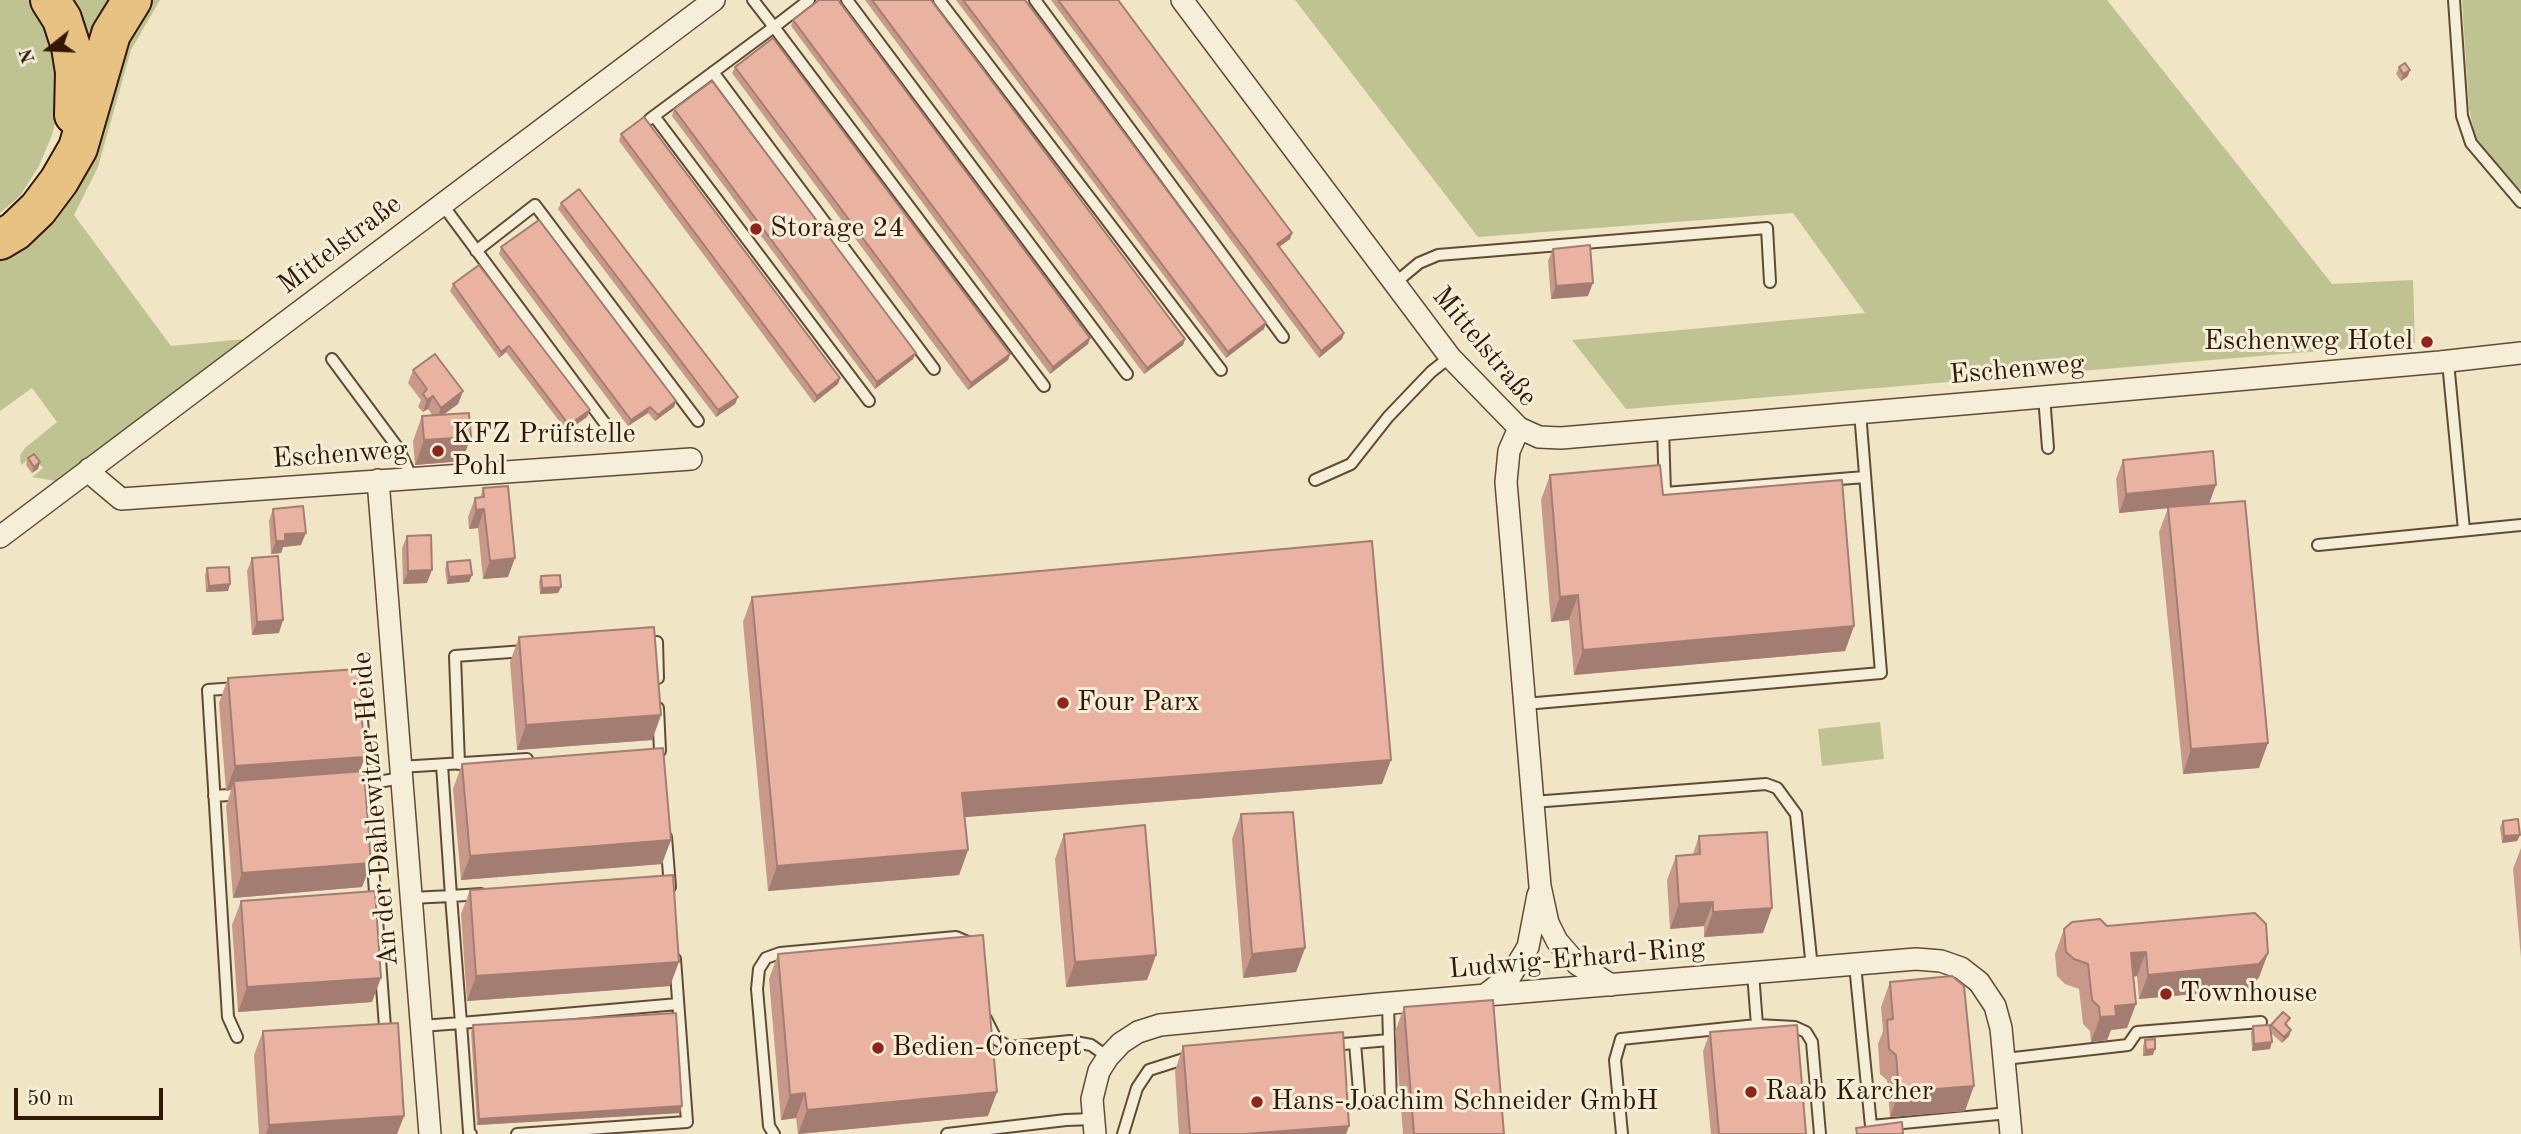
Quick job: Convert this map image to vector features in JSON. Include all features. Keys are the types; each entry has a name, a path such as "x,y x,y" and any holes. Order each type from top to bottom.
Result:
{"highway":[{"path":"37,209 58,175 72,131 76,100 71,47 62,19 50,0"},
{"path":"0,240 15,231 37,209 59,181 78,148 111,34 132,0"}],"street":[{"name":"Mittelstraße","path":"0,537 714,0"},
{"name":"Mittelstraße","path":"1182,0 1450,357 1519,428 1509,451 1506,482 1540,886 1548,923 1557,941 1577,964 1611,985"},
{"name":"Eschenweg","path":"1519,428 1539,437 1561,438 2448,362 2521,353"},
{"name":"Eschenweg","path":"89,469 121,499 691,459"},
{"name":"An der Dahlewitzer Heide","path":"378,480 430,1134"},
{"name":"Mittelstraße","path":"1485,995 1511,975 1528,947 1540,886"},
{"name":"Ludwig-Erhard-Ring","path":"1094,1127 1092,1099 1099,1071 1108,1057 1121,1043 1138,1032 1160,1025 1916,959 1941,961 1961,968 1979,982 1995,1006 2005,1059 2010,1124"}],"lane":[{"path":"753,0 1044,386"},
{"path":"809,0 652,118 869,401"},
{"path":"847,0 1127,374"},
{"path":"939,0 1221,370"},
{"path":"1035,0 1283,337"},
{"path":"2454,0 2462,116 2471,143 2521,202"},
{"path":"713,72 934,369"},
{"path":"442,204 612,433"},
{"path":"476,251 535,205 698,421"},
{"path":"1395,283 1419,264 1438,255 1767,228 1770,282"},
{"path":"1315,481 1351,464 1388,416 1431,372 1450,357"},
{"path":"332,359 398,447 412,478"},
{"path":"2448,362 2464,530"},
{"path":"2044,396 2048,448"},
{"path":"1525,704 1881,673 1860,412"},
{"path":"1663,428 1665,493 1865,477"},
{"path":"2318,545 2521,525"},
{"path":"630,643 657,642 660,764"},
{"path":"459,764 454,656 535,650"},
{"path":"332,682 359,681 385,1027"},
{"path":"237,1037 228,1017 208,690 249,687"},
{"path":"646,752 660,751"},
{"path":"353,785 442,765 539,758"},
{"path":"442,765 471,1134"},
{"path":"1533,802 1766,784 1777,788 1796,814 1812,968"},
{"path":"214,796 256,793"},
{"path":"666,831 670,897"},
{"path":"656,884 669,884"},
{"path":"411,898 492,894"},
{"path":"362,898 375,897"},
{"path":"222,909 234,908"},
{"path":"774,1134 769,1126 757,989 759,969 766,958 780,953 956,937 969,942 978,955"},
{"path":"517,1134 687,1122 674,950"},
{"path":"1855,965 1871,1126 2010,1124"},
{"path":"1753,973 1756,1025"},
{"path":"1355,1043 1360,1103 1391,1101 1388,1003"},
{"path":"421,1026 678,1004"},
{"path":"985,1010 986,1024 996,1039 1009,1047 1070,1041 1091,1045 1108,1057"},
{"path":"2005,1059 2128,1045 2137,1032 2261,1022"},
{"path":"1622,1134 1615,1060 1621,1039 1756,1025 1795,1027 1806,1032 1812,1042 1820,1134"},
{"path":"1315,1046 1389,1040"},
{"path":"1123,1134 1137,1088 1149,1070 1194,1055 1207,1054"},
{"path":"947,1134 1066,1120 1094,1127"}],"green space":[{"path":"0,0 32,0 43,14 64,91 52,135 39,166 20,196 0,213"},
{"path":"66,0 117,0 86,78"},
{"path":"142,0 160,0 131,50 98,167 74,215 171,346 245,339 56,481 32,477 43,468 33,457 21,465 20,455 57,422 32,388 0,411 0,259"},
{"path":"1295,0 2107,0 2332,284 2413,280 2415,343 1626,409 1572,340 1865,313 1793,213 1478,237"},
{"path":"2462,0 2521,0 2521,189 2514,191 2477,143 2469,109"},
{"path":"1880,722 1884,759 1822,766 1818,729"}],"building":[{"path":"819,0 838,0 1090,338 1053,367 793,20"},
{"path":"872,0 931,0 1185,339 1147,368"},
{"path":"963,0 1025,0 1266,323 1228,352"},
{"path":"1058,0 1118,0 1292,233 1277,244 1344,333 1321,351"},
{"path":"773,38 1010,354 971,383 735,67"},
{"path":"2405,63 2410,70 2403,74 2399,67"},
{"path":"712,81 916,353 877,382 674,109"},
{"path":"644,117 840,378 817,396 621,134"},
{"path":"579,189 738,397 718,410 561,203"},
{"path":"539,220 676,401 658,415 650,407 631,420 501,247"},
{"path":"1590,245 1593,283 1556,286 1553,249"},
{"path":"479,265 590,410 569,425 509,346 501,352 453,284"},
{"path":"435,354 463,391 441,408 433,396 427,400 423,394 427,389 413,370"},
{"path":"469,413 471,437 424,440 422,416"},
{"path":"2213,451 2216,485 2126,494 2123,460"},
{"path":"34,454 40,462 34,467 28,458"},
{"path":"1660,465 1663,495 1842,480 1854,626 1583,650 1578,595 1560,597 1550,475"},
{"path":"508,486 515,558 490,561 484,509 476,510 475,498 484,497 483,488"},
{"path":"2245,501 2268,743 2191,749 2168,507"},
{"path":"303,506 306,533 285,534 285,541 276,541 273,509"},
{"path":"431,535 432,570 408,571 407,536"},
{"name":"Four Parx","path":"1372,541 1391,760 962,793 968,850 777,866 752,597"},
{"path":"278,556 283,620 257,622 252,558"},
{"path":"470,560 472,575 449,577 447,562"},
{"path":"229,567 230,584 209,586 207,568"},
{"path":"560,575 561,587 542,588 541,576"},
{"path":"654,627 661,715 526,725 519,637"},
{"path":"358,669 365,757 235,766 228,678"},
{"path":"663,748 671,840 470,856 462,764"},
{"path":"364,771 371,863 242,873 234,781"},
{"path":"1293,812 1305,948 1252,954 1241,814"},
{"path":"2518,819 2520,835 2504,836 2503,821"},
{"path":"1145,825 1156,955 1075,962 1064,834"},
{"path":"1767,832 1772,908 1713,912 1713,902 1679,904 1676,856 1700,854 1699,836"},
{"path":"673,875 679,962 476,976 470,890"},
{"path":"375,891 381,978 247,987 241,901"},
{"path":"2255,913 2266,924 2268,953 2259,964 2148,975 2146,952 2131,953 2136,1004 2115,1006 2116,1016 2100,1017 2099,1007 2092,1000 2088,964 2074,959 2066,952 2064,929 2072,922 2100,919 2107,926"},
{"name":"Bedien-Concept","path":"983,935 997,1092 807,1110 805,1093 790,1095 778,954"},
{"path":"1952,976 1964,986 1974,1086 1899,1092 1896,1055 1889,1049 1887,1020 1893,1019 1890,982"},
{"path":"1493,1000 1504,1134 1414,1134 1404,1007"},
{"path":"2283,1012 2290,1018 2285,1024 2291,1030 2284,1037 2271,1025"},
{"path":"676,1013 682,1106 479,1119 473,1025"},
{"path":"398,1023 404,1116 269,1125 263,1031"},
{"name":"Raab Karcher","path":"1797,1025 1806,1134 1719,1134 1710,1032"},
{"path":"2270,1025 2272,1042 2254,1044 2253,1026"},
{"name":"Hans-Joachim Schneider GmbH","path":"1343,1032 1349,1126 1244,1134 1190,1134 1183,1046"},
{"path":"2155,1039 2155,1049 2146,1050 2145,1040"},
{"path":"1902,1122 1903,1134 1857,1134 1856,1128"}],"place":[{"name":"Storage 24","path":"756,229"},
{"name":"Eschenweg Hotel","path":"2427,342"},
{"name":"KFZ Prüfstelle Pohl","path":"438,451"},
{"name":"Four Parx","path":"1063,703"},
{"name":"Townhouse","path":"2166,994"},
{"name":"Bedien-Concept","path":"878,1048"},
{"name":"Raab Karcher","path":"1751,1092"},
{"name":"Hans-Joachim Schneider GmbH","path":"1257,1102"}]}
